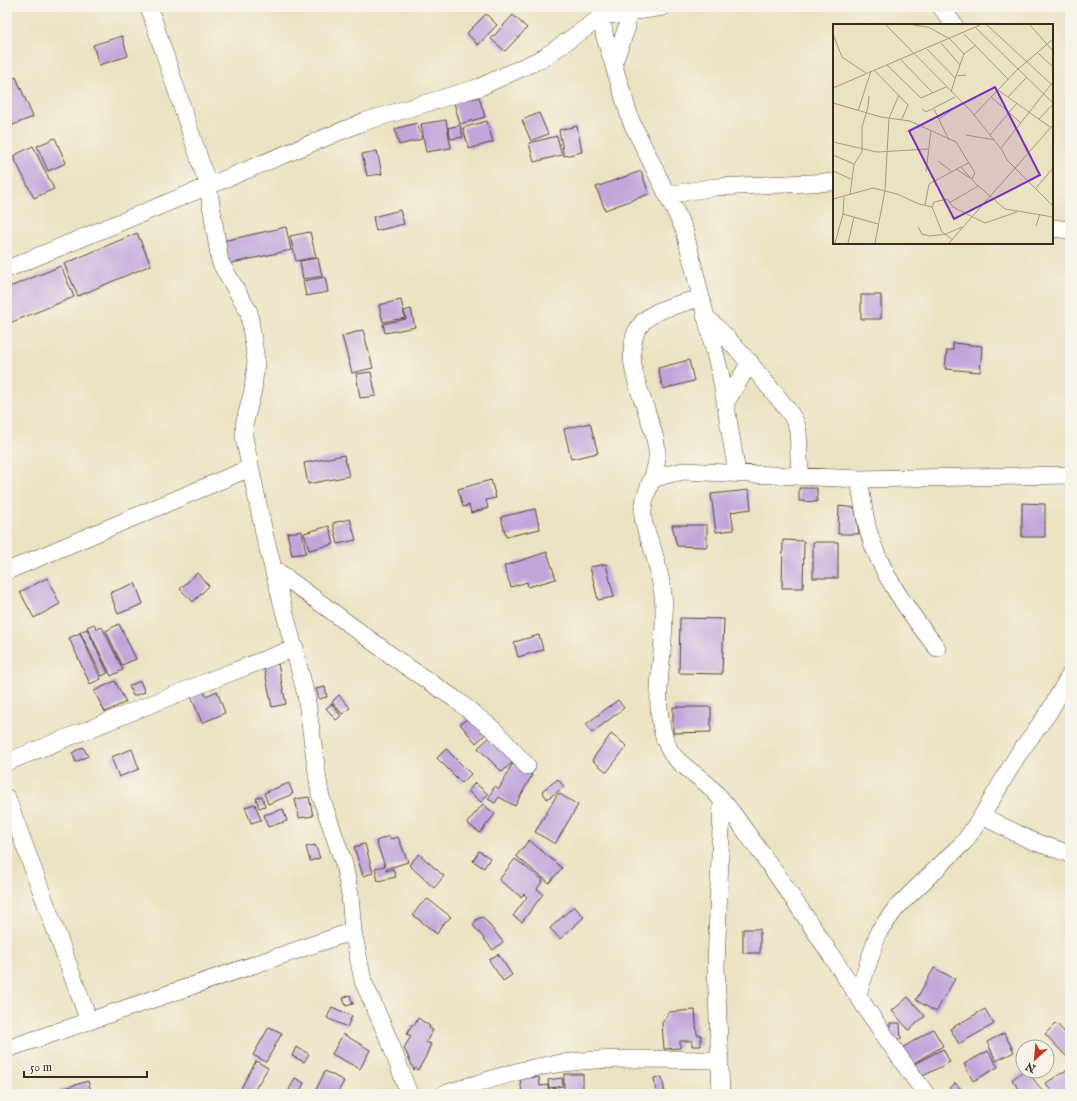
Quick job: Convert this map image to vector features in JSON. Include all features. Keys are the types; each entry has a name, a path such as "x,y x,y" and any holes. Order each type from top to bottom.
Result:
{"street":[{"path":"149,7 208,185 220,262 249,312 256,361 253,390 244,425 244,437 250,468 265,537 306,695 320,794 344,864 350,895 353,931 363,981 390,1042 409,1094"},
{"path":"7,269 363,122 480,87 543,58 602,12 627,12 664,7"},
{"path":"941,7 953,24"},
{"path":"602,12 604,34 614,62 631,122 684,229 700,298 721,377 737,473"},
{"path":"614,62 626,27 627,12"},
{"path":"668,195 715,186 833,182"},
{"path":"1053,228 1070,230"},
{"path":"700,298 654,313 641,325 633,340 633,363 638,393 657,449 657,463 644,497 643,519 656,562 664,609 660,692 661,724 670,751 722,800 795,900 858,994 898,1058 926,1094"},
{"path":"705,316 750,362 782,402 796,424 799,437 799,468 802,477"},
{"path":"725,404 750,362"},
{"path":"7,571 250,468"},
{"path":"651,480 683,471 859,479 1070,475"},
{"path":"859,479 868,531 886,573 911,616 937,648"},
{"path":"273,568 404,664 455,699 494,730 527,766"},
{"path":"7,762 219,676 295,648"},
{"path":"858,994 879,931 897,907 965,840 982,816 1017,756 1049,712 1070,675"},
{"path":"7,798 89,1021"},
{"path":"721,1094 716,967 722,800"},
{"path":"982,816 1032,841 1070,854"},
{"path":"7,1049 353,931"},
{"path":"444,1094 490,1080 554,1064 597,1059 719,1060"}],"building":[{"path":"486,14 497,25 478,45 467,33"},
{"path":"513,15 527,28 505,51 491,39"},
{"path":"122,36 128,56 99,65 93,45"},
{"path":"16,77 33,117 8,127 7,81"},
{"path":"479,97 485,117 460,124 454,103"},
{"path":"539,113 548,134 531,141 522,120"},
{"path":"446,120 451,148 426,152 421,124"},
{"path":"487,121 493,142 469,149 463,128"},
{"path":"417,123 422,139 399,145 395,129"},
{"path":"460,125 463,137 451,139 448,128"},
{"path":"577,126 582,152 564,156 559,130"},
{"path":"557,136 562,155 534,162 529,143"},
{"path":"55,138 66,163 48,171 37,146"},
{"path":"33,146 54,189 34,198 13,156"},
{"path":"377,151 382,174 367,176 362,154"},
{"path":"641,171 649,194 605,210 596,187"},
{"path":"400,210 404,224 376,231 373,217"},
{"path":"286,227 291,250 228,264 223,241"},
{"path":"310,232 316,257 296,261 290,236"},
{"path":"137,233 151,265 78,296 64,264"},
{"path":"318,258 322,276 303,279 300,261"},
{"path":"61,266 74,297 7,324 7,288"},
{"path":"325,277 328,292 306,296 303,281"},
{"path":"861,295 881,295 881,319 861,319"},
{"path":"401,300 405,318 383,322 379,305"},
{"path":"411,309 415,327 385,333 383,324 406,319 404,311"},
{"path":"363,330 373,368 352,373 342,336"},
{"path":"953,343 982,346 980,372 945,369 947,350 953,350"},
{"path":"689,360 694,381 663,389 658,368"},
{"path":"371,372 376,396 360,398 356,374"},
{"path":"590,423 598,453 571,459 564,429"},
{"path":"344,455 349,476 308,484 304,463"},
{"path":"491,480 496,498 486,500 488,508 471,513 469,505 463,507 458,489"},
{"path":"799,488 817,488 817,502 799,501"},
{"path":"749,490 751,509 731,512 734,530 716,532 711,494"},
{"path":"1022,503 1045,504 1045,537 1022,537"},
{"path":"839,506 855,508 859,534 838,534"},
{"path":"535,509 540,529 506,537 501,517"},
{"path":"350,519 356,540 338,544 333,523"},
{"path":"672,525 707,525 707,547 677,546"},
{"path":"329,526 334,544 309,550 304,533"},
{"path":"302,531 306,553 292,555 287,533"},
{"path":"783,540 804,541 803,588 782,588"},
{"path":"813,542 838,542 838,578 813,578"},
{"path":"547,552 556,579 528,587 527,582 511,587 504,566"},
{"path":"606,564 614,597 598,600 590,567"},
{"path":"197,573 209,586 193,602 180,589"},
{"path":"47,578 60,604 34,618 20,592"},
{"path":"135,583 143,604 118,614 110,593"},
{"path":"680,618 724,619 722,674 679,673"},
{"path":"94,624 97,629 102,627 123,670 111,676 87,627"},
{"path":"119,624 136,659 122,665 106,631"},
{"path":"87,629 108,673 102,676 80,632"},
{"path":"80,633 101,679 90,684 69,638"},
{"path":"539,635 543,650 518,657 514,642"},
{"path":"278,664 286,704 272,707 264,667"},
{"path":"115,681 126,702 105,712 94,691"},
{"path":"140,681 145,692 133,696 129,686"},
{"path":"202,686 206,696 217,691 225,713 202,723 189,691"},
{"path":"325,687 327,697 319,699 316,689"},
{"path":"339,695 350,708 342,714 332,702"},
{"path":"618,700 624,708 592,733 586,724"},
{"path":"332,704 341,716 336,720 326,708"},
{"path":"673,707 711,707 711,732 673,733"},
{"path":"472,715 487,733 476,743 460,724"},
{"path":"493,734 517,758 502,772 478,748"},
{"path":"611,734 627,746 607,772 592,760"},
{"path":"83,747 88,756 76,762 72,753"},
{"path":"132,749 139,769 119,777 111,757"},
{"path":"446,749 471,774 462,783 437,758"},
{"path":"512,764 532,775 515,806 499,797 495,803 488,799 495,786 499,789"},
{"path":"558,779 564,787 547,799 542,791"},
{"path":"289,783 293,794 268,804 264,793"},
{"path":"475,783 488,794 481,802 468,791"},
{"path":"558,793 578,805 555,844 535,832"},
{"path":"262,796 265,806 259,808 256,798"},
{"path":"309,797 313,816 299,818 295,799"},
{"path":"255,804 261,820 251,823 245,807"},
{"path":"483,804 495,814 480,833 467,823"},
{"path":"283,809 287,821 268,827 264,815"},
{"path":"389,836 390,839 398,837 408,862 386,869 386,871 393,869 396,877 378,881 375,868 385,866 376,841"},
{"path":"529,840 562,868 549,883 516,856"},
{"path":"365,844 373,873 363,876 354,847"},
{"path":"315,845 320,858 310,861 306,847"},
{"path":"479,851 490,858 484,868 473,861"},
{"path":"419,854 444,876 434,888 409,865"},
{"path":"515,859 543,880 537,889 543,894 522,922 513,916 527,897 524,894 521,897 499,880"},
{"path":"428,899 451,917 442,925 437,934 413,915 420,905"},
{"path":"574,906 584,917 560,939 550,928"},
{"path":"483,917 503,942 493,950 473,925 477,919"},
{"path":"743,929 760,929 760,953 743,953"},
{"path":"498,954 512,975 503,981 489,960"},
{"path":"934,968 955,979 936,1012 916,1000"},
{"path":"350,995 353,1004 346,1006 343,998"},
{"path":"908,997 925,1016 909,1030 892,1011"},
{"path":"332,1007 352,1016 347,1027 327,1018"},
{"path":"985,1009 994,1024 959,1044 950,1029"},
{"path":"695,1010 697,1035 701,1035 701,1046 692,1046 692,1041 680,1041 680,1048 664,1049 662,1023 669,1012"},
{"path":"418,1018 430,1026 429,1028 433,1030 426,1042 431,1044 425,1058 418,1070 416,1068 414,1070 404,1048 411,1036 407,1034 412,1024 414,1026"},
{"path":"890,1023 900,1023 901,1039 890,1039"},
{"path":"1056,1023 1070,1038 1070,1054 1067,1057 1055,1044 1055,1039 1050,1039 1045,1034"},
{"path":"269,1027 282,1033 266,1062 253,1055"},
{"path":"933,1029 943,1046 912,1064 902,1048"},
{"path":"1004,1033 1014,1052 996,1061 987,1042"},
{"path":"343,1034 370,1050 360,1069 332,1054"},
{"path":"296,1047 309,1054 304,1062 292,1056"},
{"path":"943,1049 950,1062 921,1077 914,1064"},
{"path":"988,1051 998,1067 973,1081 964,1064"},
{"path":"256,1061 268,1068 252,1094 241,1088"},
{"path":"1070,1068 1070,1094 1053,1094 1046,1083 1055,1079 1055,1077"},
{"path":"325,1071 344,1081 337,1094 314,1094"},
{"path":"564,1074 583,1074 583,1094 553,1094 553,1088 556,1088 556,1090 564,1090"},
{"path":"528,1076 528,1078 539,1077 540,1086 548,1085 549,1094 522,1094 520,1077"},
{"path":"662,1077 665,1094 656,1094 654,1078"},
{"path":"295,1078 304,1083 299,1094 289,1090"},
{"path":"562,1078 563,1086 549,1088 548,1080"},
{"path":"1015,1078 1015,1079 1033,1079 1045,1094 1023,1094 1012,1080"},
{"path":"88,1081 92,1094 60,1094 58,1090"},
{"path":"955,1083 966,1094 945,1094"}]}
